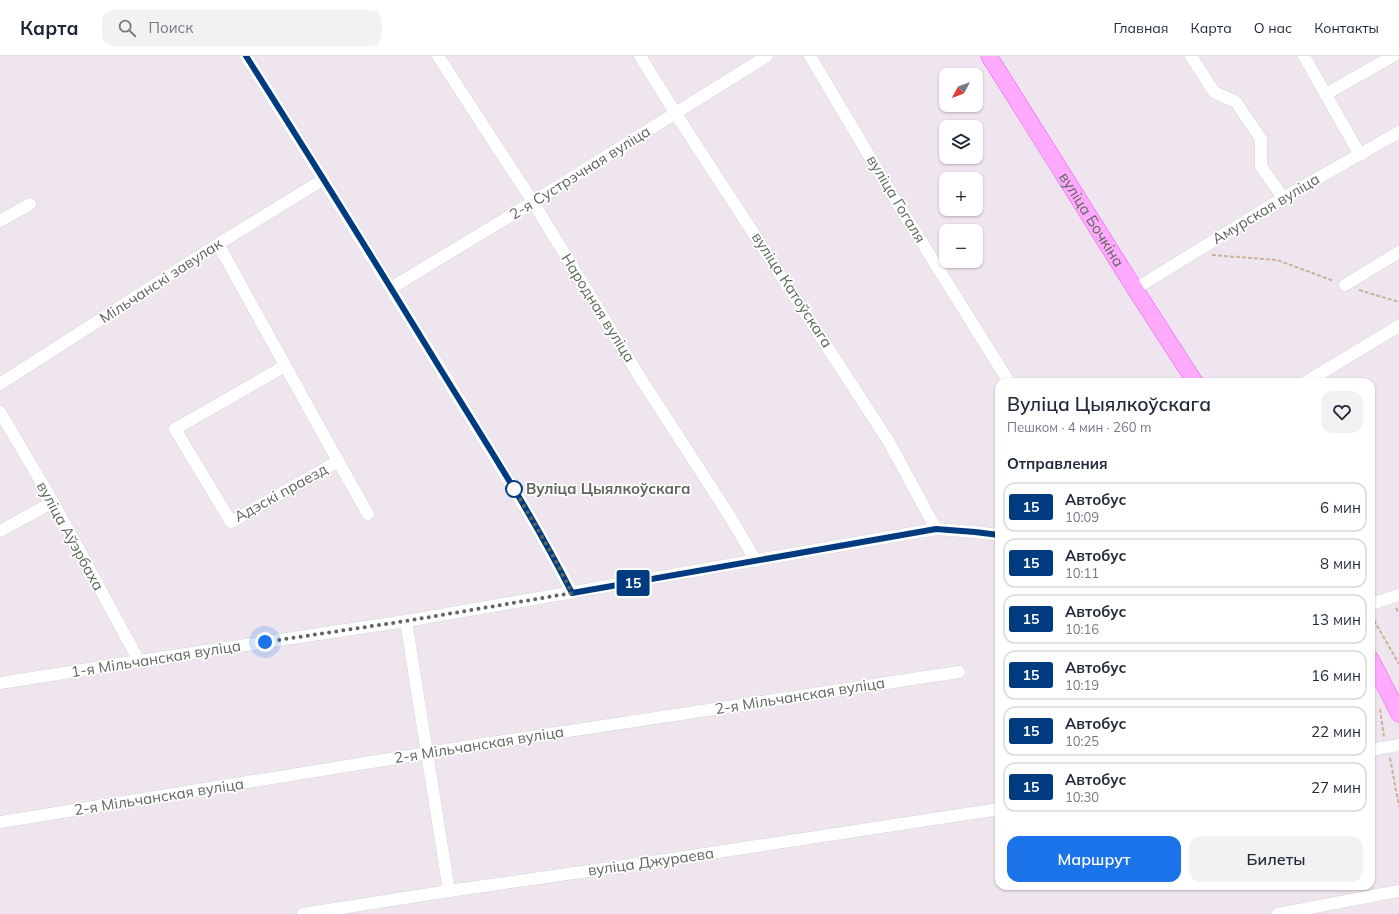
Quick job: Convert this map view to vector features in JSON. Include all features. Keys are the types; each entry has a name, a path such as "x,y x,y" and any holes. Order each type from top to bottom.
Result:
{"main road":[{"name":"вуліца Бочкіна","path":"989,56 1135,289 1193,378"},
{"path":"1375,667 1399,714"}],"street":[{"path":"246,56 324,179 518,497 551,552 572,593"},
{"name":"Народная вуліца","path":"438,56 533,202 641,379 729,515 756,561"},
{"name":"вуліца Катоўскага","path":"640,56 889,442 936,529"},
{"name":"2-я Сустрэчная вуліца","path":"391,288 676,114 767,56"},
{"name":"вуліца Гогаля","path":"810,56 893,196 1007,378"},
{"path":"1191,56 1214,92 1236,102 1261,139 1261,166 1283,198"},
{"path":"1304,56 1360,155"},
{"path":"1326,94 1393,56"},
{"name":"Амурская вуліца","path":"1135,289 1283,198 1399,132"},
{"name":"Мільчанскі завулак","path":"0,384 218,244 324,179"},
{"path":"0,221 30,204"},
{"name":"Адэскі праезд","path":"218,244 338,461 230,522 174,429 285,366"},
{"path":"1345,285 1399,252"},
{"path":"1313,378 1399,326"},
{"name":"вуліца Аўэрбаха","path":"0,412 53,502 139,661"},
{"path":"338,461 368,514"},
{"path":"0,531 53,502"},
{"name":"1-я Мільчанская вуліца","path":"0,683 406,621 936,529 995,534"},
{"path":"1375,603 1399,595"},
{"path":"406,621 449,891"},
{"name":"2-я Мільчанская вуліца","path":"0,822 485,744 959,672"},
{"path":"1375,749 1399,745"},
{"name":"вуліца Джураева","path":"303,914 995,810"},
{"path":"1278,914 1399,891"}],"path":[{"path":"1200,249 1214,255 1277,260 1345,285 1399,302"},
{"path":"1375,621 1399,664"},
{"path":"1380,708 1386,748 1392,763 1399,806"}],"bus line":[{"name":"15","path":"246,56 324,179 514,490 551,552 572,593 936,529 995,534"}],"place":[{"name":"Вуліца Цыялкоўскага","path":"514,489"}],"route":[{"path":"265,642 406,621 572,593 551,552 514,489"}]}
